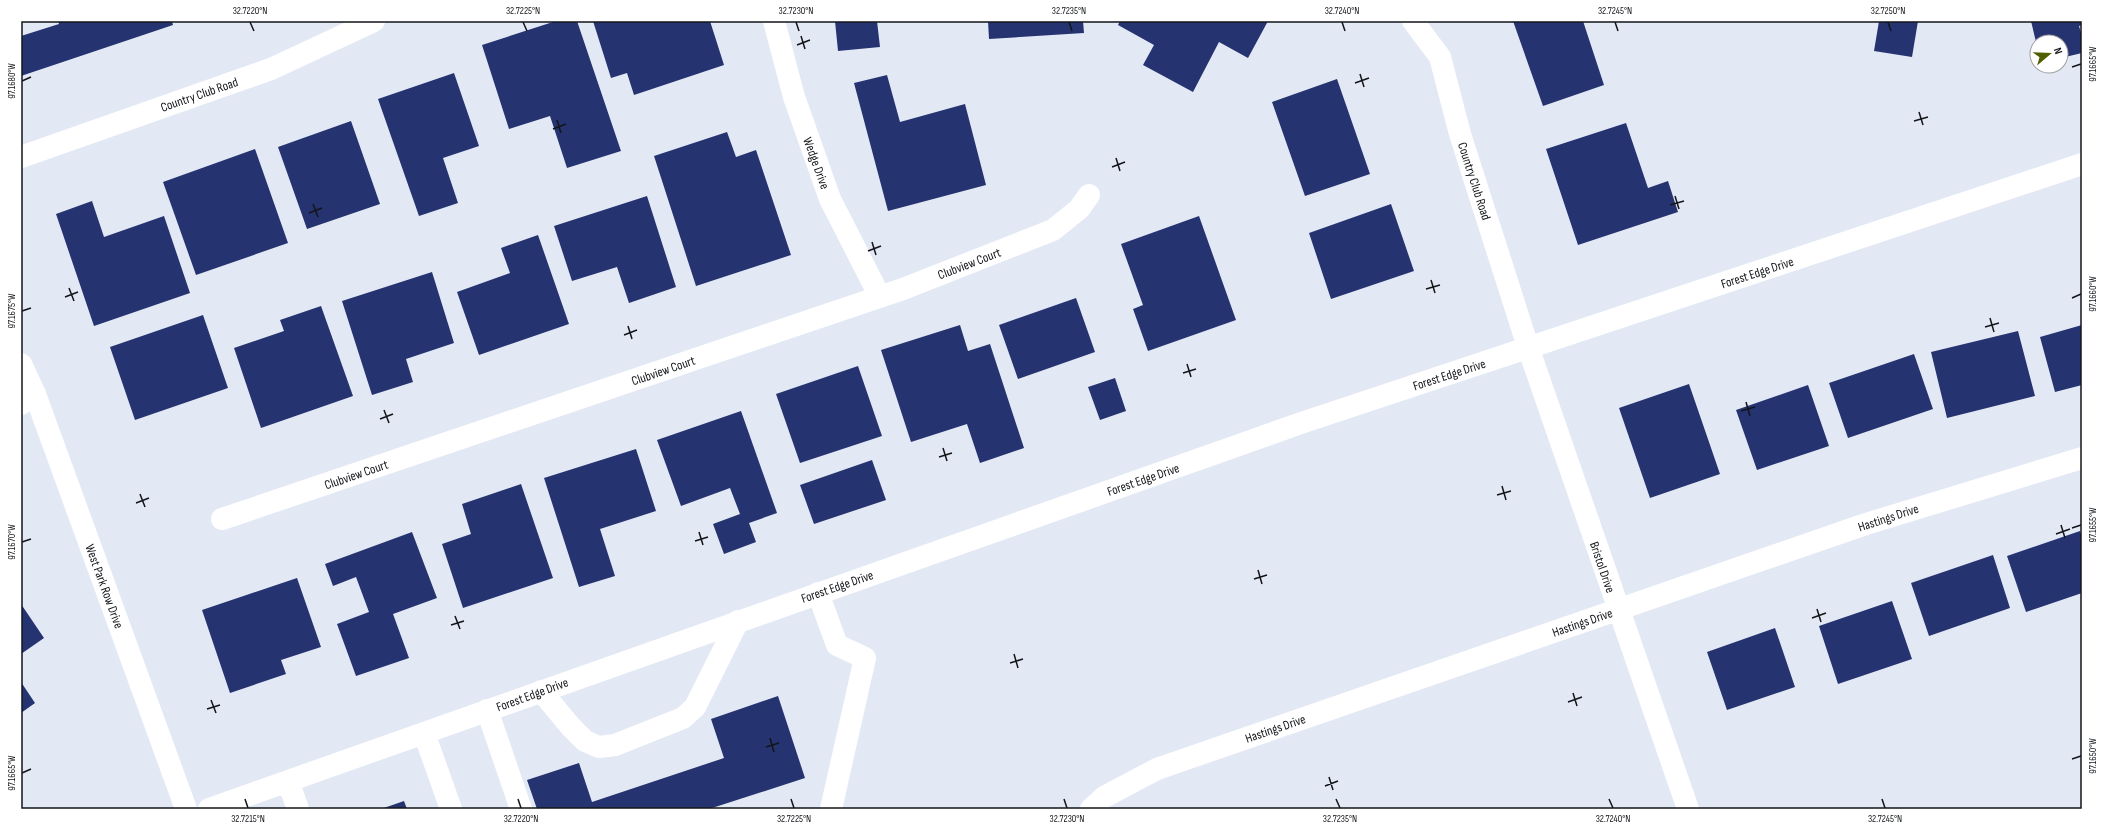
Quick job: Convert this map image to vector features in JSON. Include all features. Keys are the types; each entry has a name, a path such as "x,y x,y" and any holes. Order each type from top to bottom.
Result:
{"street":[{"name":"Country Club Road","path":"21,157 272,69 374,21"},
{"name":"Wedge Drive","path":"774,21 794,97 830,199 880,298"},
{"name":"Country Club Road","path":"1413,21 1440,56 1460,134 1528,347"},
{"name":"Forest Edge Drive","path":"209,809 1304,422 2082,164"},
{"name":"Clubview Court","path":"222,519 880,298 1053,230 1079,209 1089,195"},
{"name":"Bristol Drive","path":"1528,347 1688,809"},
{"name":"West Park Row Drive","path":"21,364 28,399 186,809"},
{"name":"Hastings Drive","path":"1091,809 1104,797 1157,769 1866,524 2082,458"},
{"path":"818,593 837,645 865,658 831,809"},
{"path":"541,691 571,727 585,741 599,747 615,745 683,718 695,707 738,621"},
{"path":"487,710 521,809"},
{"path":"424,733 451,809"},
{"path":"288,781 298,809"}],"building":[{"path":"58,21 172,21 173,25 21,76 21,36 59,24"},
{"path":"556,21 577,21 621,151 567,168 550,116 509,129 482,45"},
{"path":"593,21 710,21 724,65 634,95 627,73 611,78"},
{"path":"835,21 877,21 880,47 838,51"},
{"path":"988,21 1083,21 1084,33 989,39"},
{"path":"1120,21 1268,21 1248,58 1219,42 1193,92 1143,65 1154,45 1118,25"},
{"path":"1513,21 1583,21 1604,85 1543,106"},
{"path":"1879,21 1918,21 1912,57 1874,51"},
{"path":"2031,21 2082,21 2082,25 2079,26 2082,36 2082,53 2069,56 2069,34 2034,34"},
{"path":"454,73 479,146 443,158 458,203 419,216 378,99"},
{"path":"887,75 900,122 965,104 986,185 888,211 854,83"},
{"path":"1337,79 1370,174 1305,196 1272,102"},
{"path":"351,121 380,204 307,229 278,147"},
{"path":"1626,123 1648,188 1668,181 1678,212 1578,245 1546,149"},
{"path":"727,132 736,157 756,150 791,255 696,286 654,156"},
{"path":"255,149 288,243 196,275 163,182"},
{"path":"647,196 676,287 629,303 617,267 572,281 554,226"},
{"path":"92,201 104,237 164,216 190,293 94,326 56,214"},
{"path":"1391,204 1414,271 1331,299 1309,233"},
{"path":"1199,216 1236,320 1148,351 1133,309 1143,305 1121,244"},
{"path":"538,235 569,324 479,355 457,292 510,273 501,248"},
{"path":"432,272 454,343 406,359 413,382 372,395 342,301"},
{"path":"1076,298 1095,352 1018,379 999,325"},
{"path":"321,306 353,396 261,428 234,348 284,331 280,320"},
{"path":"203,315 228,388 135,420 110,347"},
{"path":"960,325 968,351 990,344 1024,448 980,463 967,424 911,442 881,350"},
{"path":"2082,325 2082,385 2055,392 2040,337"},
{"path":"2018,331 2035,396 1947,418 1931,352"},
{"path":"1914,354 1933,409 1848,438 1829,383"},
{"path":"858,366 882,436 800,463 776,394"},
{"path":"1115,378 1126,411 1100,420 1088,387"},
{"path":"1689,384 1720,474 1650,498 1619,408"},
{"path":"1808,385 1829,446 1757,470 1736,410"},
{"path":"741,411 777,513 749,523 756,542 724,554 713,524 740,514 730,488 681,506 657,440"},
{"path":"636,449 656,511 600,529 615,576 579,587 544,478"},
{"path":"872,460 886,500 814,524 800,485"},
{"path":"521,484 553,578 463,608 442,544 471,534 462,504"},
{"path":"2080,531 2082,537 2082,593 2026,612 2007,556"},
{"path":"412,532 437,598 393,614 409,658 356,676 337,624 369,612 356,577 333,586 325,564"},
{"path":"1993,555 2010,608 1929,636 1911,583"},
{"path":"297,578 321,647 281,660 286,674 230,693 202,610"},
{"path":"1892,601 1912,659 1838,684 1819,626"},
{"path":"21,604 44,638 21,654"},
{"path":"1775,628 1795,687 1727,710 1707,652"},
{"path":"21,682 35,703 21,713"},
{"path":"778,696 805,778 709,809 537,809 527,780 579,763 592,802 724,758 711,719"},
{"path":"404,801 407,809 381,809"}]}
